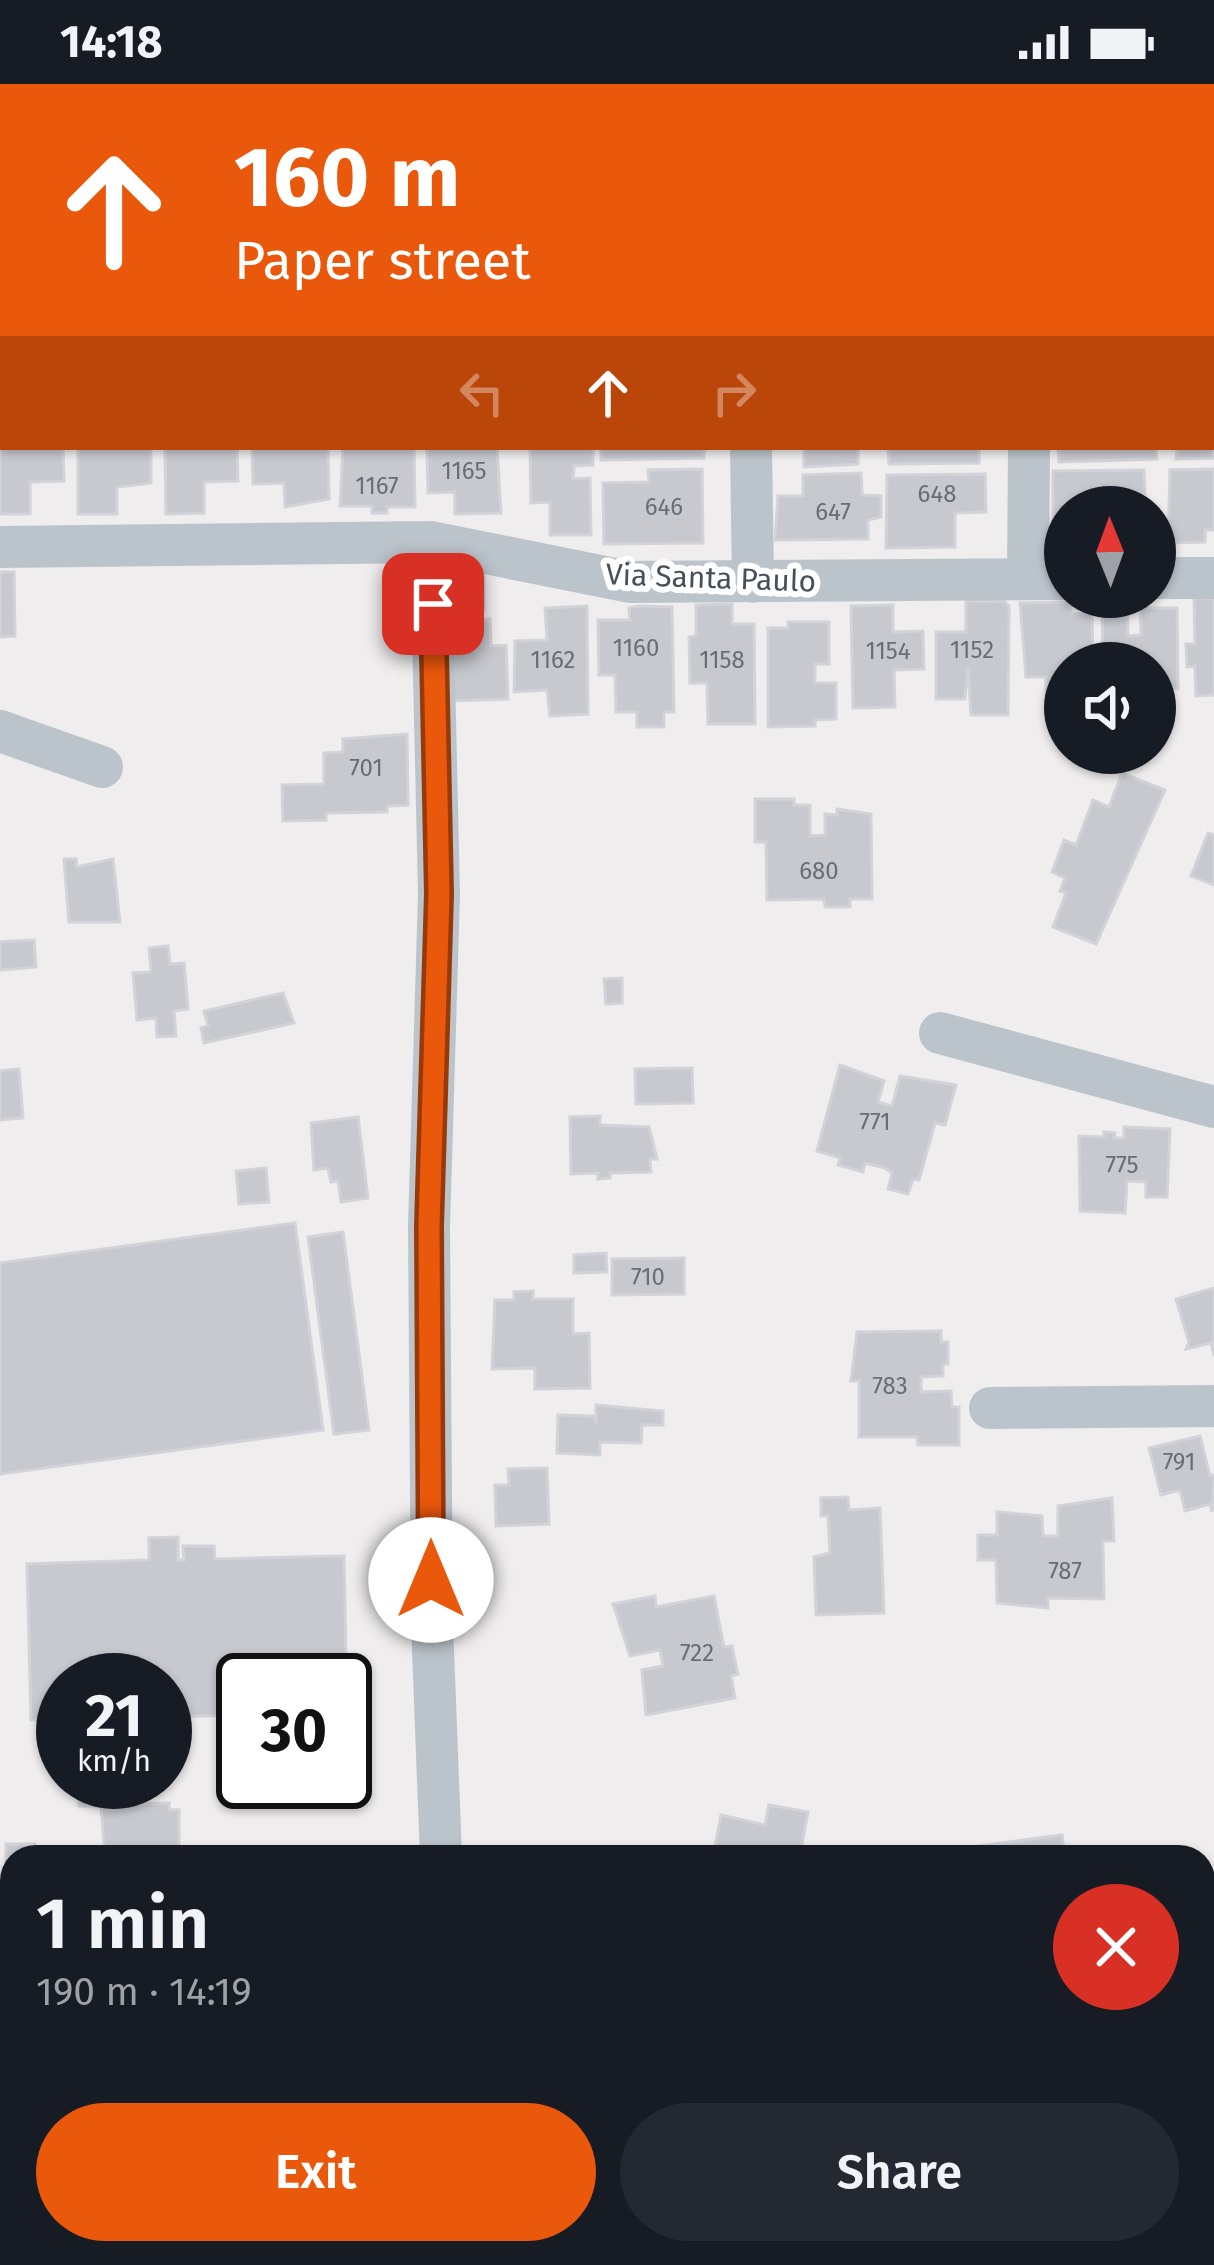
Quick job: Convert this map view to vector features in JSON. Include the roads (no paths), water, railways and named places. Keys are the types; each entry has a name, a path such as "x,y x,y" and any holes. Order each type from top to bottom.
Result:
{"street":[{"path":"751,450 753,582"},
{"path":"1029,450 1044,557"},
{"name":"Via Santa Paulo","path":"0,547 431,549 630,582 1044,579"},
{"path":"431,549 439,985 429,1226 432,1624 441,1845"},
{"path":"1176,578 1214,578"},
{"path":"0,731 102,766"},
{"path":"940,1034 1214,1107"},
{"path":"990,1408 1214,1406"}]}
